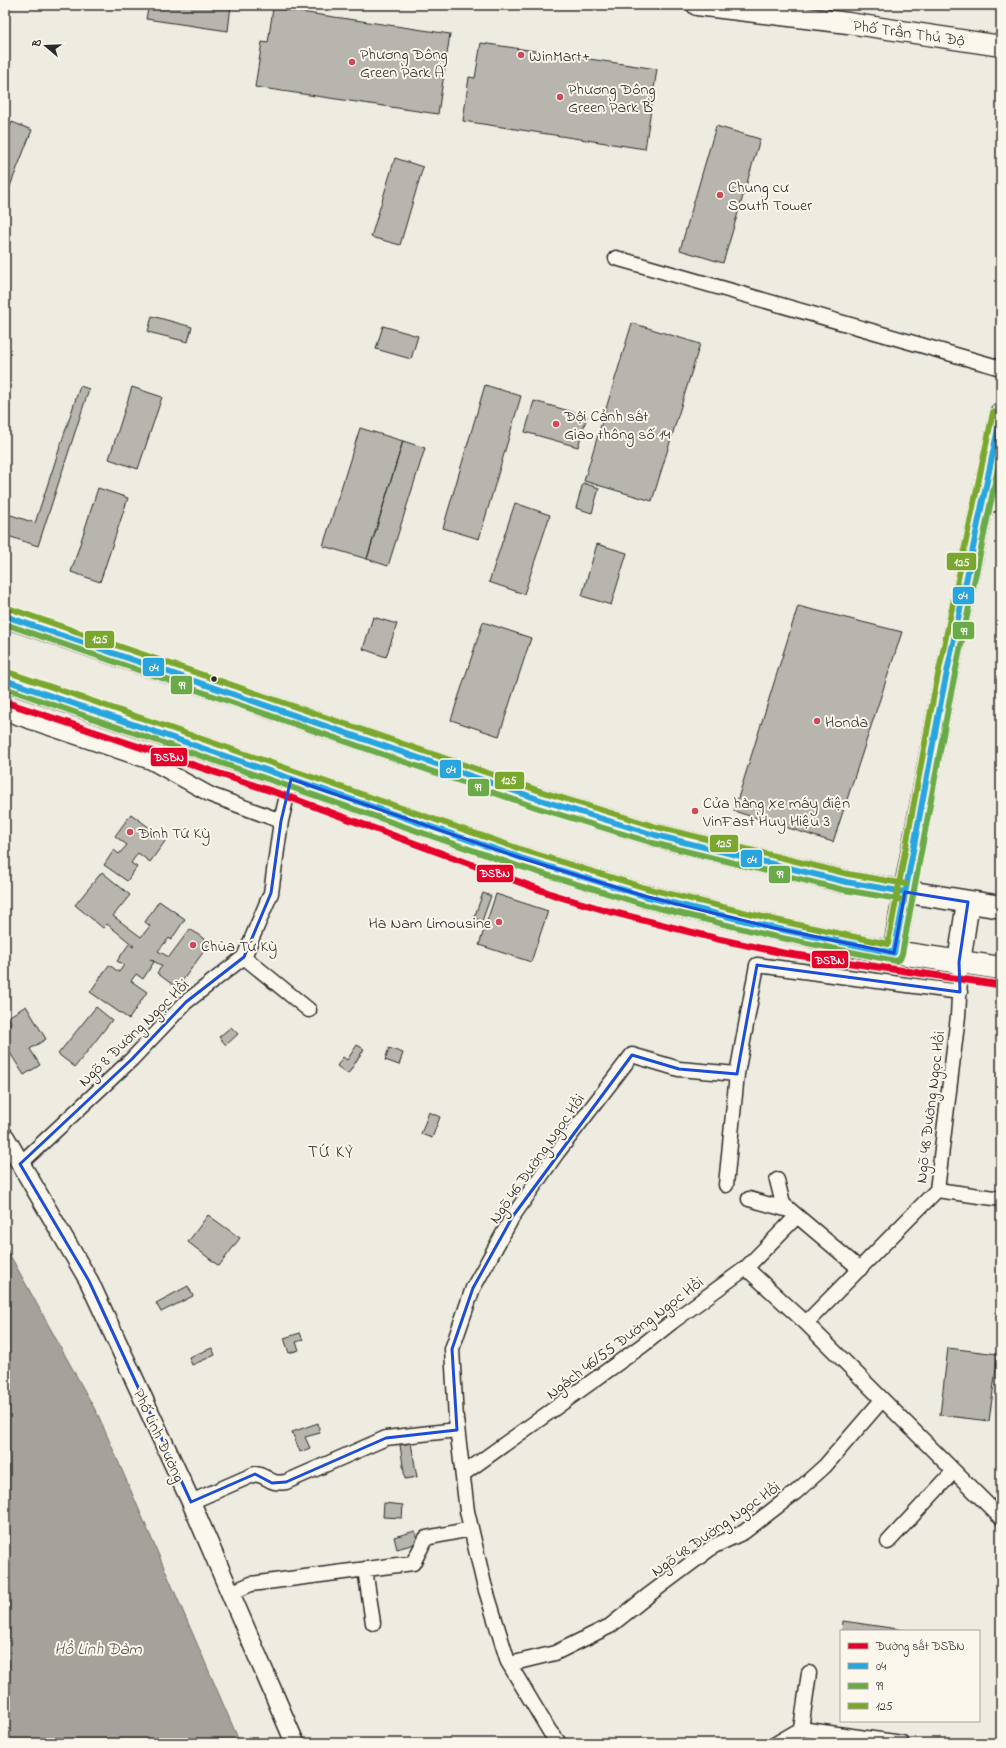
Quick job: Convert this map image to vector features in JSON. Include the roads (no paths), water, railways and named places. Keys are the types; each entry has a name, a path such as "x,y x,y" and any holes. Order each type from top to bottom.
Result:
{"main road":[{"name":"Phố Trần Thủ Độ","path":"697,5 848,23 1001,46"},
{"path":"894,953 942,696 991,505 1001,414"},
{"path":"5,616 542,800 655,835 846,882 1001,907"},
{"path":"5,680 521,858 644,896 774,928 894,953 1001,968"},
{"path":"959,962 968,902"}],"street":[{"path":"616,258 1001,368"},
{"path":"5,712 151,762 211,795 281,821"},
{"name":"Ngõ 8 Đường Ngọc Hồi","path":"20,1164 132,1059 186,1002 244,957 271,893 281,821 290,779"},
{"path":"244,957 309,1010"},
{"name":"Ngõ 48 Đường Ngọc Hồi","path":"803,1320 860,1270 937,1190 960,992 959,962"},
{"path":"726,1185 737,1074 757,965 960,992"},
{"name":"Ngõ 46 Đường Ngọc Hồi","path":"559,1743 550,1732 510,1664 484,1584 470,1529 457,1430 452,1349 473,1288 513,1216 557,1153 632,1056 679,1069 737,1074"},
{"name":"Phố Linh Đường","path":"5,1137 89,1281 191,1502 295,1743"},
{"path":"777,1180 790,1210"},
{"path":"937,1190 1001,1199"},
{"path":"749,1199 790,1210 804,1220 860,1270"},
{"name":"Ngách 46/55 Đường Ngọc Hồi","path":"463,1474 637,1350 672,1322 746,1268 790,1210"},
{"path":"746,1268 803,1320 1001,1518"},
{"name":"Ngõ 48 Đường Ngọc Hồi","path":"510,1664 555,1653 610,1626 714,1546 744,1532 796,1492 825,1466 882,1400"},
{"path":"191,1502 255,1474 262,1475 277,1484 286,1482 386,1438 457,1430"},
{"path":"888,1542 954,1471"},
{"path":"230,1592 251,1584 413,1563 426,1538 470,1529"},
{"path":"365,1569 374,1623"},
{"path":"801,1729 809,1673"},
{"path":"777,1743 801,1729 902,1743"}],"water":[{"name":"Hồ Linh Đàm","path":"5,1246 99,1417 240,1743 5,1743"}],"rail line":[{"name":"ĐSBN","path":"5,702 286,796 557,896 608,911 718,939 783,953 1001,985"}],"place":[{"name":"WinMart+","path":"521,55"},
{"name":"Phương Đông Green Park A","path":"352,62"},
{"name":"Phương Đông Green Park B","path":"560,97"},
{"name":"Chung cư South Tower","path":"720,195"},
{"name":"Đội Cảnh sát Giao thông số 14","path":"556,424"},
{"name":"Honda","path":"817,721"},
{"name":"Cửa hàng Xe máy điện VinFast Huy Hiệu 3","path":"695,811"},
{"name":"Đình Tứ Kỳ","path":"130,832"},
{"name":"Ha Nam Limousine","path":"499,922"},
{"name":"Chùa Tứ Kỳ","path":"193,945"}],"district":[{"name":"TỨ KỲ","path":"331,1151"}]}
